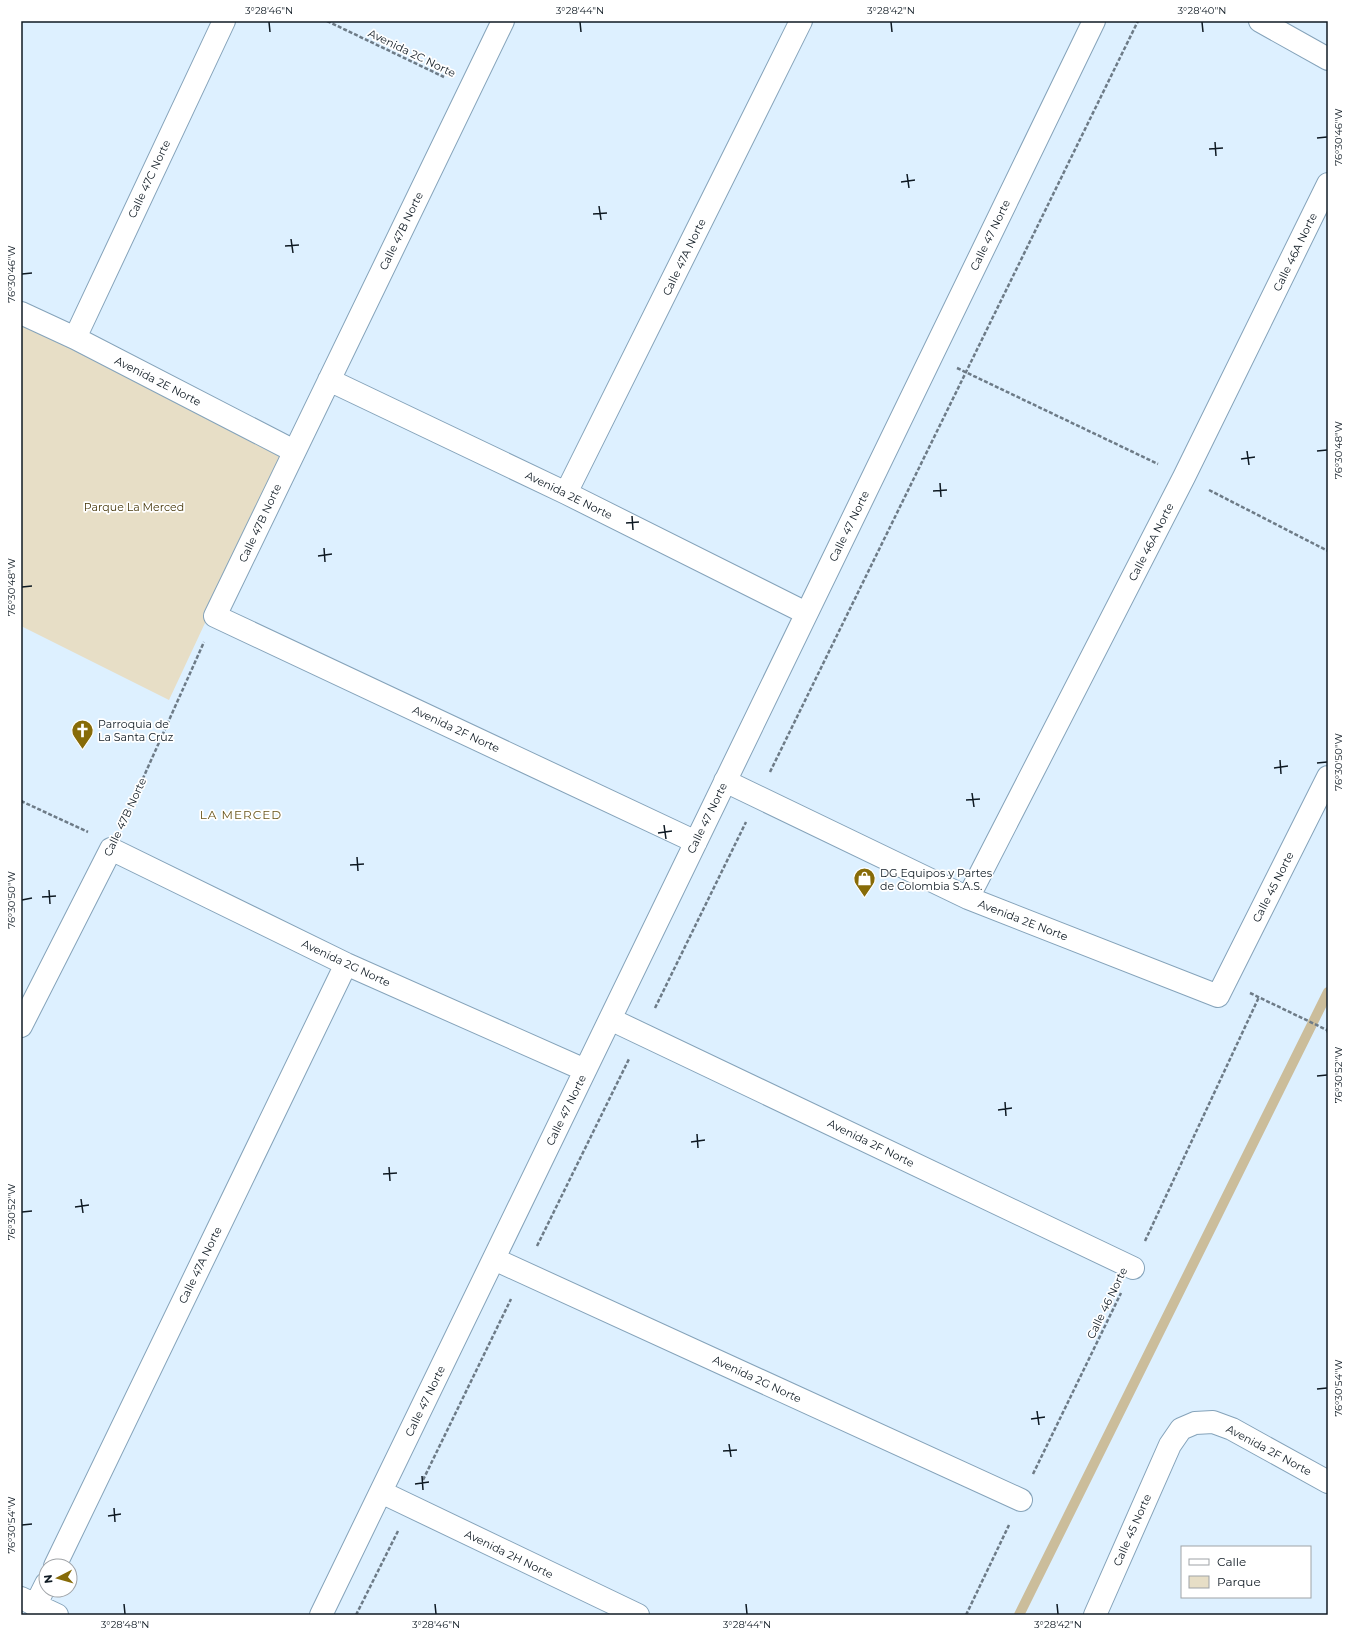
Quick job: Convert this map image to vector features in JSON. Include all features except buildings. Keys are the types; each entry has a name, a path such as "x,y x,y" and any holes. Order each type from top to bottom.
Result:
{"street":[{"name":"Calle 47C Norte","path":"75,338 224,21"},
{"name":"Calle 47B Norte","path":"215,616 503,21"},
{"name":"Calle 47A Norte","path":"566,493 801,21"},
{"name":"Calle 47 Norte","path":"321,1615 1094,21"},
{"path":"1260,21 1328,59"},
{"name":"Calle 46A Norte","path":"968,898 1184,477 1328,184"},
{"name":"Avenida 2E Norte","path":"21,313 75,338 294,451"},
{"name":"Avenida 2E Norte","path":"329,380 566,493 806,613"},
{"name":"Avenida 2F Norte","path":"215,616 696,842"},
{"name":"Calle 45 Norte","path":"1218,996 1328,778"},
{"name":"Avenida 2E Norte","path":"725,781 968,898 1218,996"},
{"name":"Calle 47B Norte","path":"21,1026 112,846"},
{"name":"Avenida 2G Norte","path":"112,846 346,964 585,1070"},
{"name":"Calle 47A Norte","path":"59,1558 346,964"},
{"name":"Avenida 2F Norte","path":"610,1019 1133,1268"},
{"name":"Avenida 2G Norte","path":"494,1259 1021,1500"},
{"name":"Avenida 2F Norte","path":"1170,1445 1182,1429 1195,1423 1213,1422 1232,1429 1328,1482"},
{"name":"Calle 45 Norte","path":"1095,1615 1170,1445"},
{"name":"Avenida 2H Norte","path":"381,1492 638,1615"},
{"path":"38,1592 28,1602 57,1615"}],"path":[{"name":"Avenida 2C Norte","path":"327,21 469,90"},
{"path":"769,774 1138,21"},
{"path":"931,356 1184,477 1328,551"},
{"name":"Calle 47B Norte","path":"112,846 215,616"},
{"path":"21,801 112,846"},
{"path":"356,1615 747,819"},
{"name":"Calle 46 Norte","path":"966,1615 1133,1268 1259,997 1327,1032"}],"green space":[{"name":"Parque La Merced","path":"21,324 284,454 169,700 21,626"}],"waterway":[{"path":"1019,1615 1328,992"}],"place":[{"name":"Parroquia de La Santa Cruz","path":"83,750"},
{"name":"DG Equipos y Partes de Colombia S.A.S.","path":"865,898"}],"district":[{"name":"LA MERCED","path":"241,815"}]}
